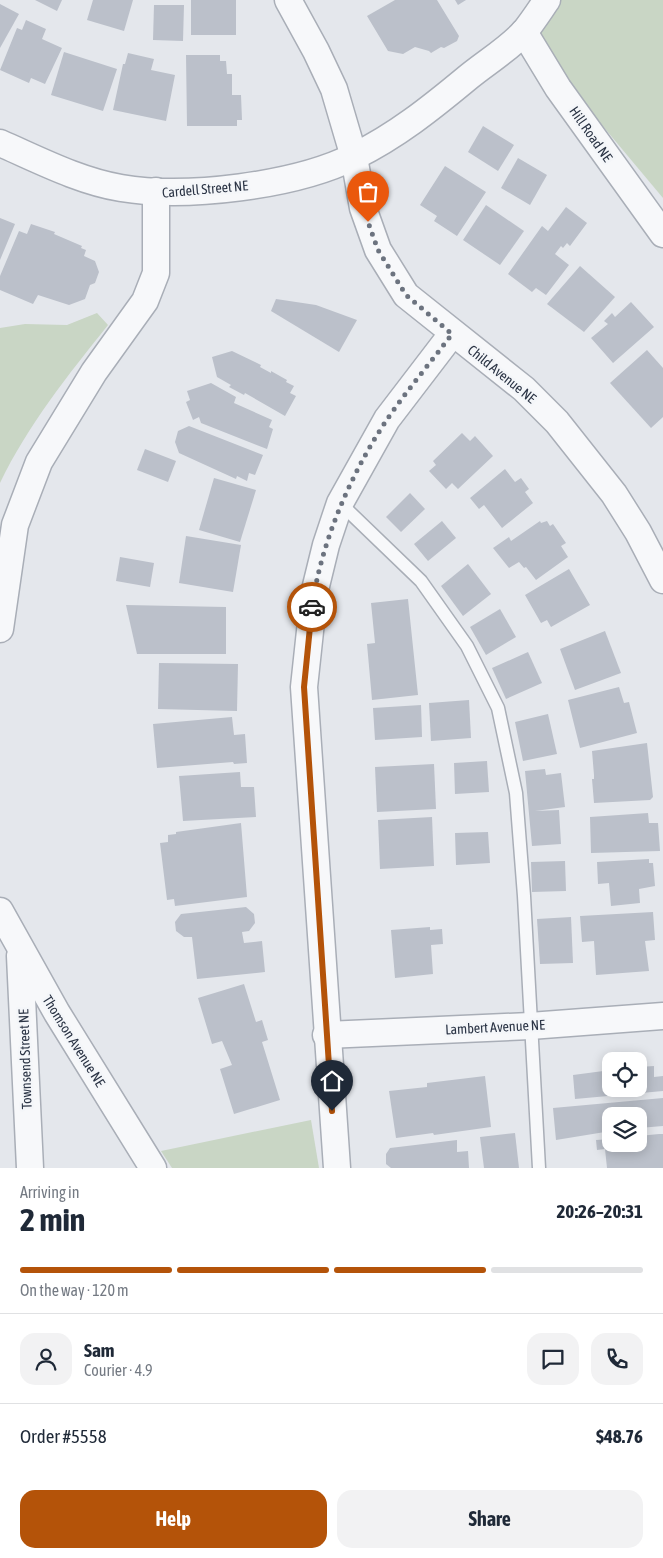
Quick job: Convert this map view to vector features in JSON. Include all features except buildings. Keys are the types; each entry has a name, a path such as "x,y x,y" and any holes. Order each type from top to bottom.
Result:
{"street":[{"name":"Child Avenue NE","path":"288,0 316,50 334,89 354,157 363,208 378,250 406,295 452,334 524,389 557,422 586,456 638,532 663,580"},
{"name":"Cardell Street NE","path":"0,629 15,525 39,462 94,372 145,301 156,273 156,191 205,190 258,184 304,174 354,157 414,121 524,32 547,0"},
{"name":"Hill Road NE","path":"524,32 558,88 663,234"},
{"path":"0,143 68,172 120,188 156,191"},
{"path":"337,1168 326,1035 304,687 314,594 326,545 340,503 387,419 452,334"},
{"name":"Thomson Avenue NE","path":"0,911 20,950 153,1168"},
{"name":"Townsend Street NE","path":"20,950 30,1168"},
{"name":"Lambert Avenue NE","path":"326,1035 530,1026 663,1016"}],"lane":[{"path":"340,503 421,581 467,646 498,708 516,793 524,896 539,1168"}],"green space":[{"path":"547,0 663,0 663,198 524,32"},
{"path":"97,313 108,325 36,421 0,483 0,328 25,324 67,325"},
{"path":"311,1120 319,1168 172,1168 161,1151"}],"way so far":[{"path":"312,607 326,545 340,503 387,419 452,334 406,295 378,250 368,222"}],"route":[{"path":"312,607 304,687 313,795 332,1111"}]}
